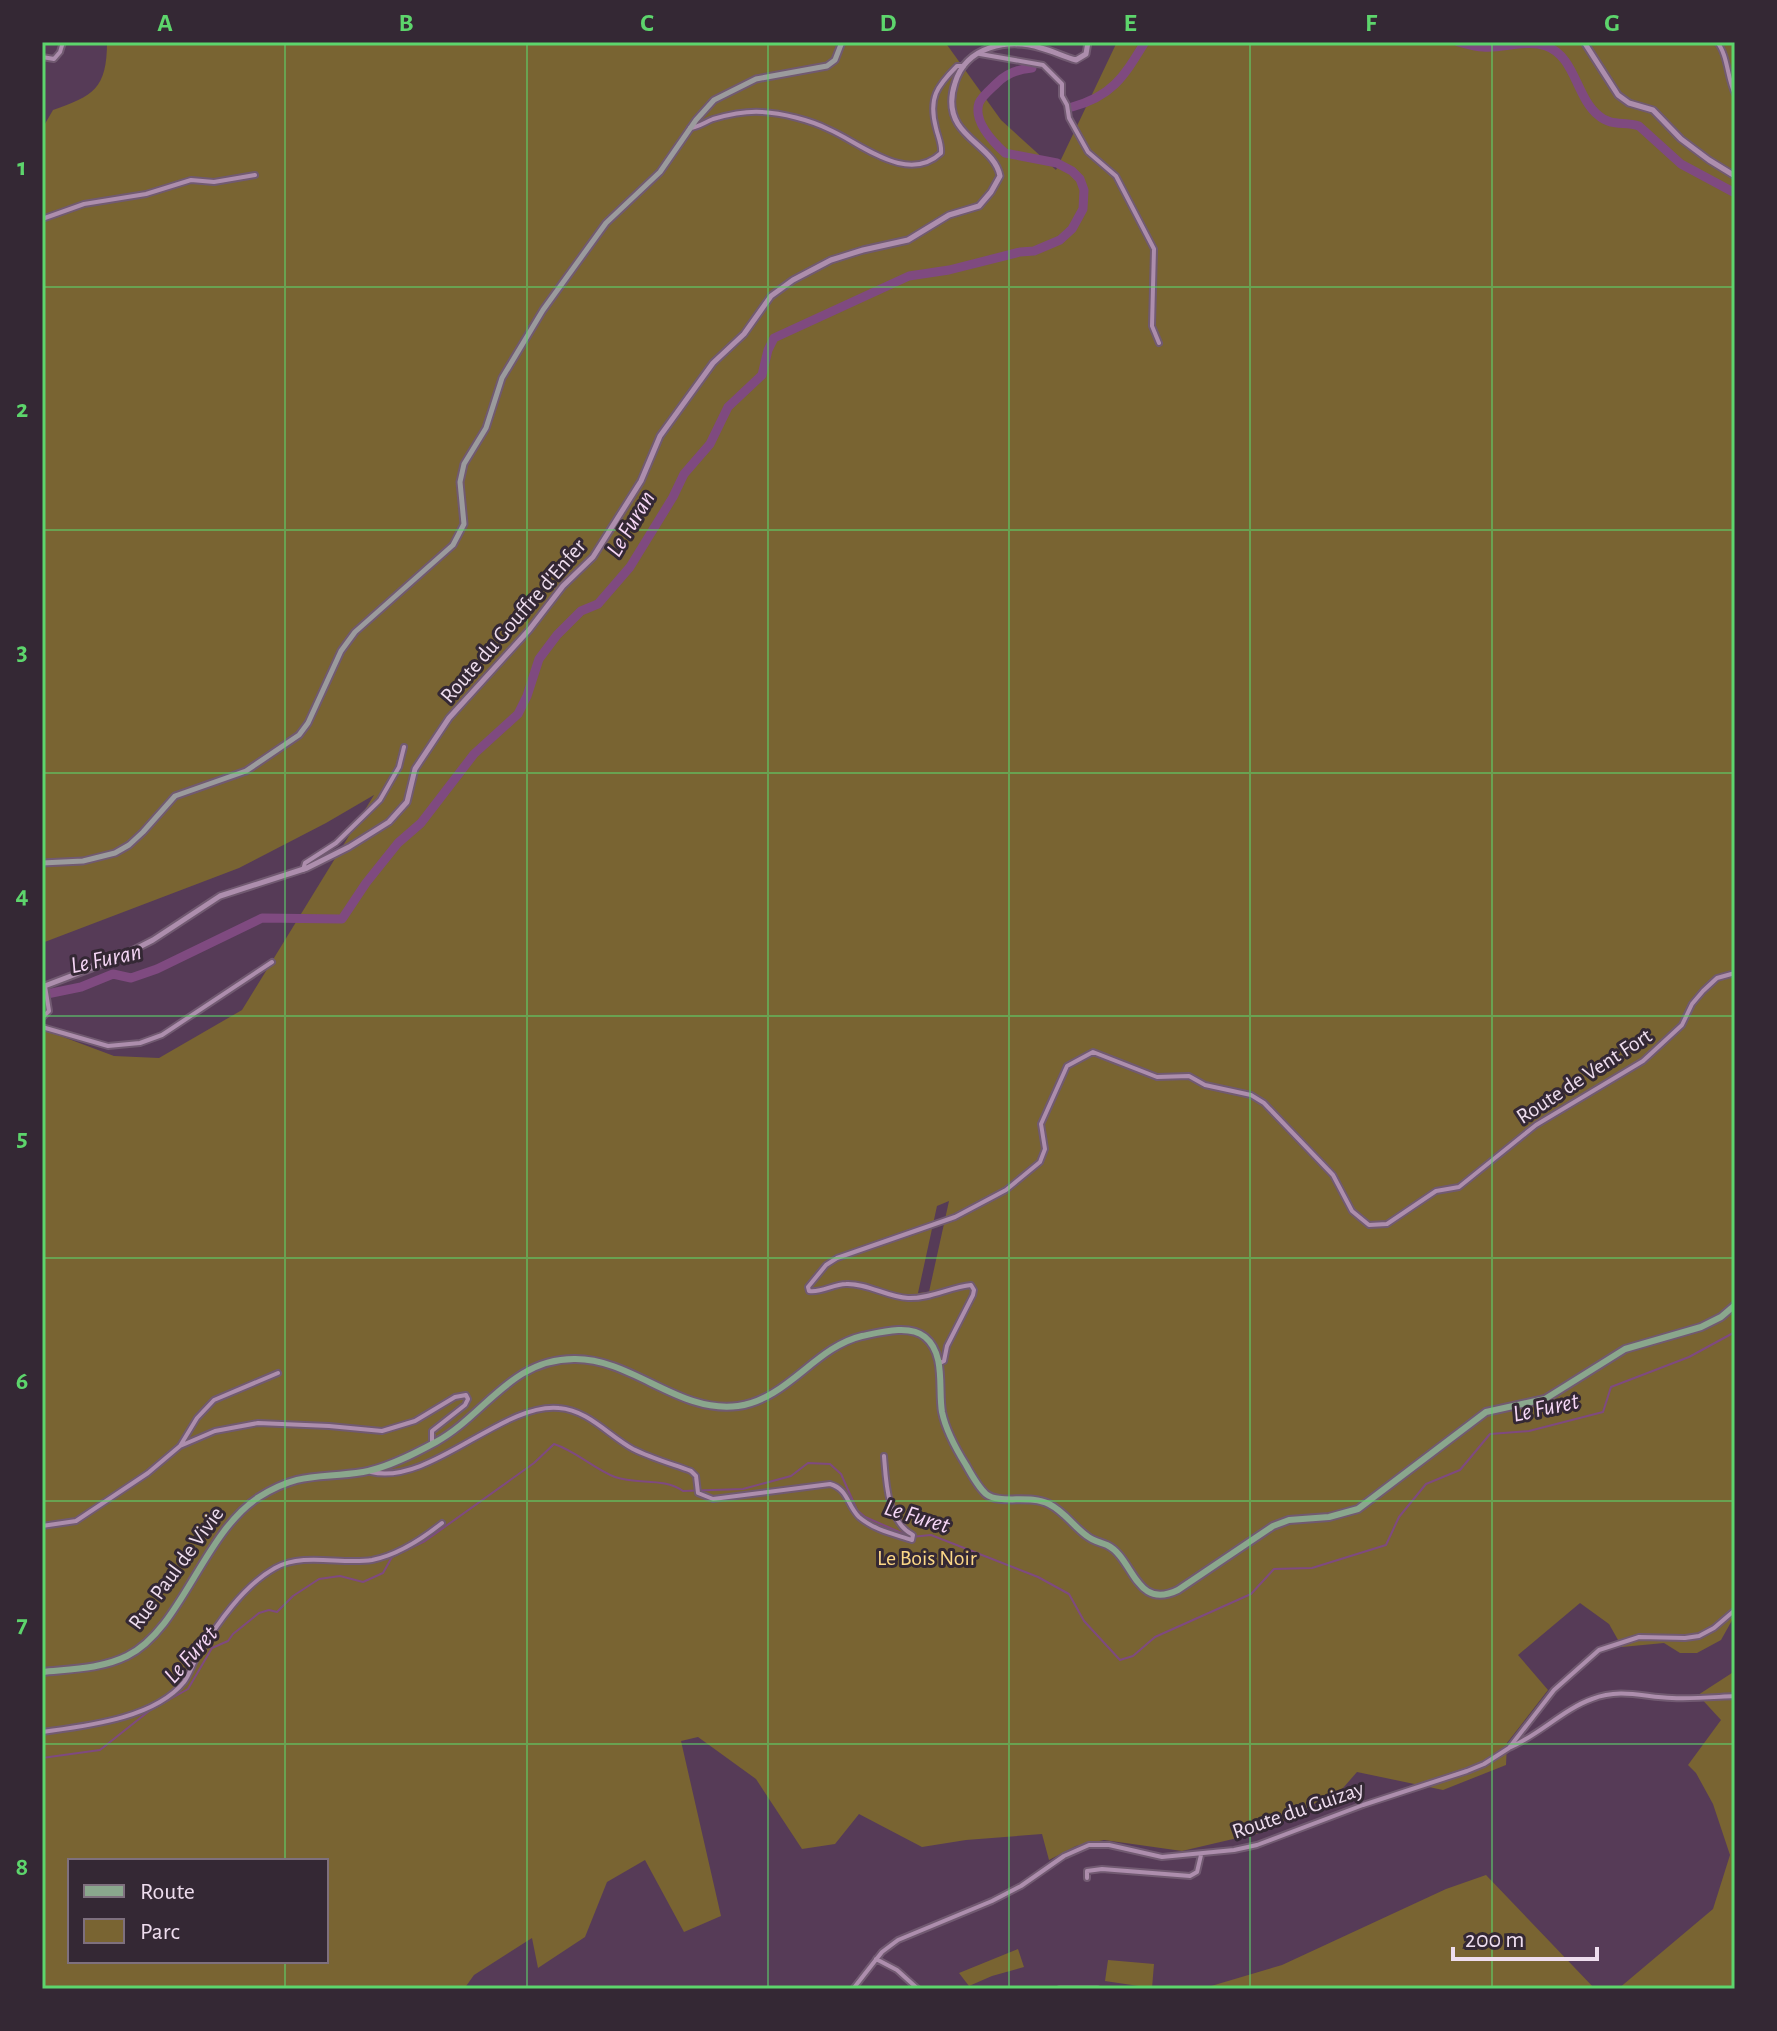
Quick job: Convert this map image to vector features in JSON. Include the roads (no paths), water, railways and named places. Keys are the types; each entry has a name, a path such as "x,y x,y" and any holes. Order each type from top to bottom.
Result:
{"main road":[{"path":"42,863 83,861 115,853 129,845 175,796 246,771 299,735 308,723 341,651 355,632 460,536 464,524 460,482 464,464 486,428 512,359 606,223 660,172 705,109 724,93 756,79 827,66 835,60 842,42"},
{"path":"938,1364 943,1413 949,1434 985,1493 999,1499 1033,1499 1053,1506 1091,1539 1115,1550 1144,1588 1165,1595 1178,1590 1273,1526 1289,1520 1329,1517 1358,1509 1486,1412 1545,1399 1625,1349 1701,1327 1721,1317 1735,1305"},
{"name":"Rue Paul de Vivie","path":"42,1672 105,1664 138,1649 165,1619 226,1527 258,1498 308,1476 369,1471 432,1444 462,1425 511,1379 534,1366 554,1360 601,1362 695,1401 731,1407 766,1397 839,1346 860,1337 911,1330 922,1335 935,1350 938,1364"}],"street":[{"path":"42,57 54,59 63,42"},
{"path":"970,57 979,50 1017,45 1040,47 1076,60 1086,54 1088,42"},
{"path":"1584,42 1618,95 1629,103 1653,110 1681,139 1735,176"},
{"path":"1717,42 1722,48 1729,82 1735,94"},
{"path":"970,57 988,54 1043,65 1062,84 1062,96 1069,118 1088,152 1116,176 1154,249 1152,326 1159,343"},
{"name":"Route du Gouffre d'Enfer","path":"303,870 349,847 399,813 407,802 415,769 432,742 464,700 529,630 563,586 593,557 641,481 660,436 713,363 744,334 771,296 793,280 831,260 908,240 949,215 979,206 984,201 1000,176 997,164 964,133 951,105 956,78 970,57"},
{"path":"690,128 717,118 761,112 827,128 895,162 918,165 930,161 943,149 935,127 934,95 940,80 957,66 964,66"},
{"path":"42,219 84,204 146,194 191,180 214,182 255,175"},
{"path":"42,1018 49,1011 49,999 44,987 118,958 153,940 220,896 303,870 305,863 336,843 380,800 399,767 404,747"},
{"path":"42,1027 108,1046 140,1043 162,1035 272,962"},
{"name":"Route de Vent Fort","path":"938,1364 944,1361 947,1346 973,1295 971,1285 912,1298 884,1294 855,1284 842,1283 815,1292 809,1291 808,1287 826,1265 837,1258 955,1217 1006,1190 1040,1162 1045,1149 1041,1124 1067,1066 1093,1052 1157,1077 1189,1076 1205,1085 1251,1095 1264,1103 1333,1175 1352,1211 1369,1225 1387,1224 1436,1191 1459,1187 1536,1125 1643,1061 1682,1025 1692,1004 1703,991 1717,978 1735,973"},
{"path":"180,1446 197,1418 214,1400 278,1373"},
{"path":"42,1526 76,1521 148,1473 180,1446 215,1431 258,1423 382,1431 415,1421 455,1397 466,1395 465,1405 432,1431 432,1444"},
{"path":"369,1471 385,1473 430,1462 521,1416 555,1407 586,1416 634,1450 691,1471 696,1476 698,1491 713,1499 830,1484 844,1491 854,1511 865,1521 883,1532 912,1538 896,1518 886,1480 884,1456"},
{"path":"42,1732 105,1724 144,1709 183,1684 219,1625 251,1585 276,1567 311,1560 379,1558 423,1538 442,1523"},
{"name":"Route du Guizay","path":"853,1989 876,1959 898,1940 1000,1897 1064,1856 1089,1845 1109,1845 1162,1857 1201,1855 1257,1845 1484,1764 1509,1748 1554,1690 1599,1650 1639,1637 1699,1636 1735,1610"},
{"path":"1509,1748 1535,1736 1578,1705 1595,1697 1632,1692 1669,1698 1735,1696"},
{"path":"1087,1878 1087,1871 1102,1869 1190,1876 1197,1872 1201,1855"},
{"path":"876,1959 897,1970 918,1989"},
{"path":"1060,1989 1097,1989"}],"waterway":[{"name":"Le Furan","path":"1072,107 1108,91 1145,42"},
{"name":"Le Furan","path":"1458,42 1491,47 1538,44 1556,51 1569,67 1591,107 1603,119 1639,126 1681,164 1735,193"},
{"name":"Le Furan","path":"42,995 81,987 113,974 131,978 157,969 262,918 342,919 366,883 398,843 421,823 474,754 518,714 539,659 557,635 581,611 598,604 630,567 684,474 710,444 728,407 762,375 774,338 909,276 1034,251 1060,240 1072,229 1083,209 1084,190 1080,179 1057,163 1005,153 990,137 979,117 979,103 984,95 1004,77 1032,68"},
{"name":"Le Furet","path":"42,1758 100,1750 149,1711 188,1689 212,1648 228,1641 259,1613 269,1610 277,1612 293,1596 319,1579 340,1576 363,1582 383,1573 392,1557 425,1541 534,1463 554,1444 615,1477 667,1484 683,1491 743,1489 791,1476 808,1463 830,1464 841,1474 857,1510 865,1517 911,1537 931,1535 1038,1577 1069,1594 1084,1621 1120,1660 1133,1656 1155,1637 1251,1594 1274,1569 1312,1568 1386,1545 1399,1517 1426,1484 1460,1470 1490,1434 1529,1431 1603,1412 1611,1387 1689,1357 1735,1332"}],"park label":[{"name":"Le Bois Noir","path":"927,1558"}]}
